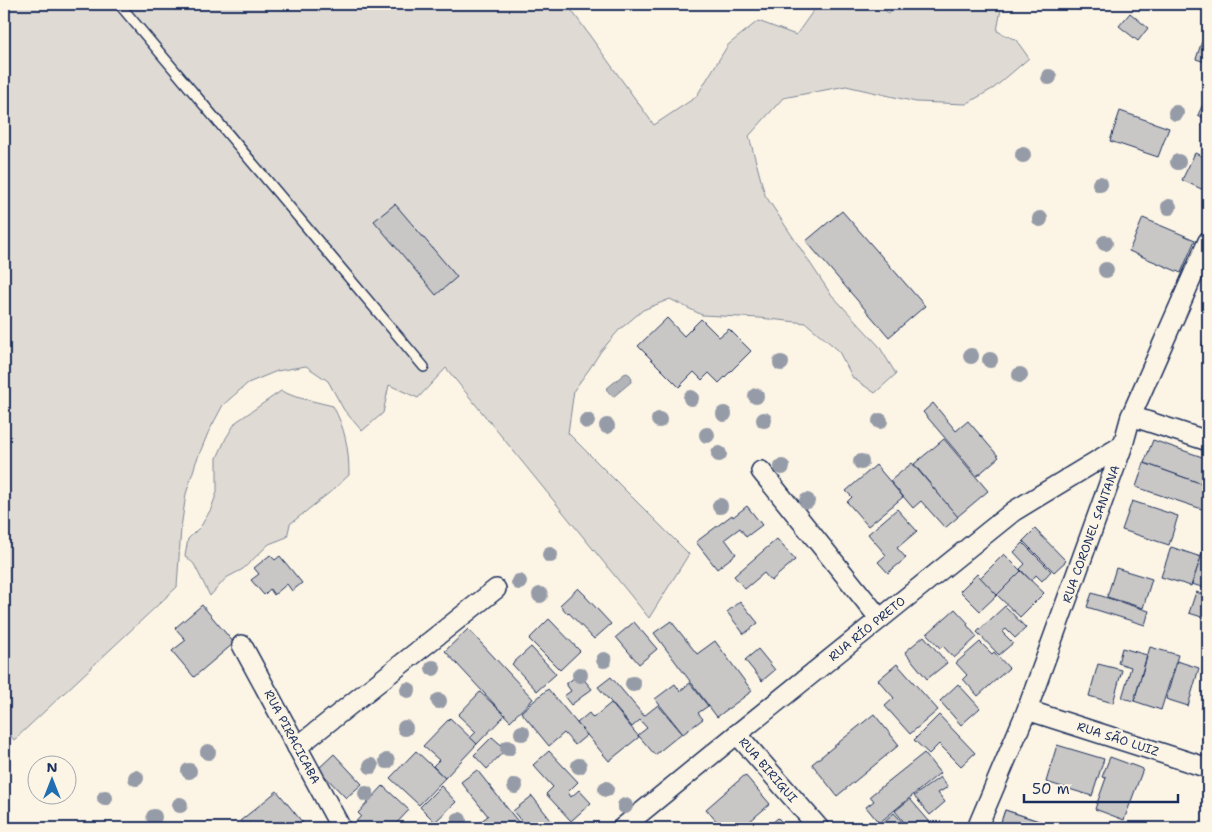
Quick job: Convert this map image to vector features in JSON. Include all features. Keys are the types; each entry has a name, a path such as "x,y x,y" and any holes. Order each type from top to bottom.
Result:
{"street":[{"name":"RUA CORONEL SANTANA","path":"977,828 1027,710 1123,445 1131,416 1208,240"},
{"path":"1131,416 1208,441"},
{"name":"RUA RÍO PRETO","path":"622,828 1014,511 1123,445"},
{"path":"761,471 880,619"},
{"path":"297,747 496,589"},
{"name":"RUA PIRACICABA","path":"242,645 341,828"},
{"name":"RUA SÃO LUIZ","path":"1027,710 1208,768"},
{"name":"RUA BIRIGUI","path":"737,734 819,828"}],"lane":[{"path":"119,4 424,367"}],"shaded area":[{"path":"4,4 567,4 654,125 696,97 728,45 758,21 796,35 820,4 875,4 889,13 896,4 1002,4 997,31 1016,40 1029,58 994,88 966,104 916,102 846,86 783,98 749,136 765,195 830,293 879,346 896,374 875,393 853,378 838,350 806,323 702,315 670,299 643,310 619,330 601,351 574,390 568,433 689,554 649,618 446,368 418,398 389,385 383,413 362,431 344,410 328,381 306,366 277,371 248,383 223,405 208,433 186,494 181,528 177,587 14,740 4,727"},
{"path":"627,373 632,379 631,382 613,397 606,389"},
{"path":"281,391 296,397 333,406 341,422 346,439 349,475 290,524 287,537 269,544 243,569 226,578 210,596 194,564 185,556 188,539 201,526 211,509 217,492 217,458 236,422"}],"building":[{"path":"1130,13 1148,28 1138,41 1119,26"},
{"path":"1202,41 1208,43 1208,63 1196,59"},
{"path":"1208,93 1208,120 1198,115"},
{"path":"1120,111 1169,128 1158,157 1110,141"},
{"path":"1195,153 1208,159 1208,192 1182,180"},
{"path":"395,204 457,277 436,295 374,221"},
{"path":"842,211 925,306 889,337 806,241"},
{"path":"1143,218 1195,240 1181,273 1129,251"},
{"path":"667,318 684,336 701,319 719,337 729,329 751,351 719,383 709,373 702,380 694,372 679,387 638,346"},
{"path":"1208,330 1208,348 1202,346"},
{"path":"933,403 956,431 968,421 999,457 977,476 923,412"},
{"path":"944,439 988,491 957,517 914,464"},
{"path":"1153,440 1208,459 1208,486 1144,463"},
{"path":"912,463 958,517 945,528 921,501 913,508 890,481"},
{"path":"1144,463 1208,486 1208,511 1136,487"},
{"path":"876,465 903,497 868,526 847,502 852,497 846,491"},
{"path":"1132,501 1178,516 1169,545 1122,530"},
{"path":"747,506 762,525 746,537 740,528 725,539 736,554 717,569 696,542"},
{"path":"897,509 917,531 897,548 906,558 888,573 878,562 886,555 868,534"},
{"path":"1035,529 1066,561 1054,572 1023,541"},
{"path":"1208,538 1208,589 1192,584"},
{"path":"777,539 795,560 771,581 764,573 745,589 734,576"},
{"path":"1023,543 1051,571 1042,581 1036,575 1031,581 1020,569 1025,564 1014,552"},
{"path":"1171,547 1201,557 1191,586 1161,577"},
{"path":"1004,554 1021,571 997,595 980,578"},
{"path":"270,555 275,560 280,556 302,583 292,591 287,584 274,595 270,589 264,595 251,580 259,574 254,568"},
{"path":"1116,568 1152,579 1143,608 1107,597"},
{"path":"1021,571 1044,593 1020,617 997,595"},
{"path":"977,574 997,595 980,611 960,591"},
{"path":"578,588 611,624 594,639 560,605"},
{"path":"1196,592 1208,596 1208,619 1189,613"},
{"path":"1092,593 1149,611 1145,625 1087,607"},
{"path":"740,601 758,623 744,634 727,612"},
{"path":"202,605 234,643 194,677 172,651 186,640 175,628"},
{"path":"1005,606 1026,628 1015,638 1006,629 1002,632 1013,643 999,655 977,632"},
{"path":"955,609 968,623 967,625 977,637 954,658 943,646 940,648 927,634"},
{"path":"549,619 580,651 560,670 529,639"},
{"path":"671,621 697,654 715,641 752,691 717,717 654,633"},
{"path":"634,622 657,649 639,664 616,637"},
{"path":"468,629 533,699 510,721 445,651"},
{"path":"924,636 947,663 927,679 905,652"},
{"path":"980,642 992,654 994,652 1009,668 978,696 963,679 967,675 956,663"},
{"path":"531,647 556,674 537,691 512,664"},
{"path":"1150,647 1178,655 1161,710 1134,701"},
{"path":"1122,648 1147,655 1134,701 1122,698 1131,667 1118,663"},
{"path":"758,649 775,670 762,681 745,660"},
{"path":"1177,661 1199,668 1188,706 1166,699"},
{"path":"897,664 938,710 910,734 885,706 894,698 878,680"},
{"path":"1098,664 1122,670 1113,703 1089,696"},
{"path":"579,674 592,689 571,705 564,696 571,691 566,684"},
{"path":"611,677 644,716 658,705 682,733 655,755 638,735 647,728 640,720 632,727 598,687"},
{"path":"690,683 708,706 698,713 703,719 683,734 655,699 675,684 680,691"},
{"path":"958,684 980,708 961,725 940,701"},
{"path":"548,689 587,735 575,745 564,733 549,746 521,712"},
{"path":"1208,690 1208,713 1201,711"},
{"path":"480,692 505,715 477,744 470,738 476,732 458,715"},
{"path":"611,703 639,737 609,761 577,723 589,713 593,718"},
{"path":"874,714 899,745 837,796 812,764"},
{"path":"939,715 975,753 961,766 939,744 929,754 914,740"},
{"path":"450,718 477,744 445,778 433,766 439,760 423,746"},
{"path":"492,737 506,749 487,769 474,755"},
{"path":"1057,745 1104,759 1092,796 1046,782"},
{"path":"416,751 445,778 419,805 390,778"},
{"path":"549,751 578,782 568,792 571,797 579,790 591,803 571,821 546,794 553,787 533,765"},
{"path":"924,753 940,773 879,823 866,807 874,801 870,796"},
{"path":"334,754 362,784 346,798 318,769"},
{"path":"1110,757 1143,769 1124,820 1095,809 1106,778 1102,777"},
{"path":"477,770 523,828 479,828 476,825 488,816 461,782"},
{"path":"745,775 770,804 742,828 722,828 706,809"},
{"path":"940,777 948,787 938,793 945,802 930,815 914,796"},
{"path":"383,786 409,810 392,828 352,828 361,816 358,813"},
{"path":"441,786 456,802 435,822 420,807"},
{"path":"277,791 307,828 245,828 240,821"},
{"path":"532,796 557,828 527,828 513,811"},
{"path":"910,799 935,828 909,828 895,811"},
{"path":"1005,810 1060,828 1053,828 1027,820 1026,823 1043,828 999,828"},
{"path":"1005,810 1060,828 999,828"},
{"path":"894,813 908,828 876,828"},
{"path":"778,818 788,828 766,828"}]}
